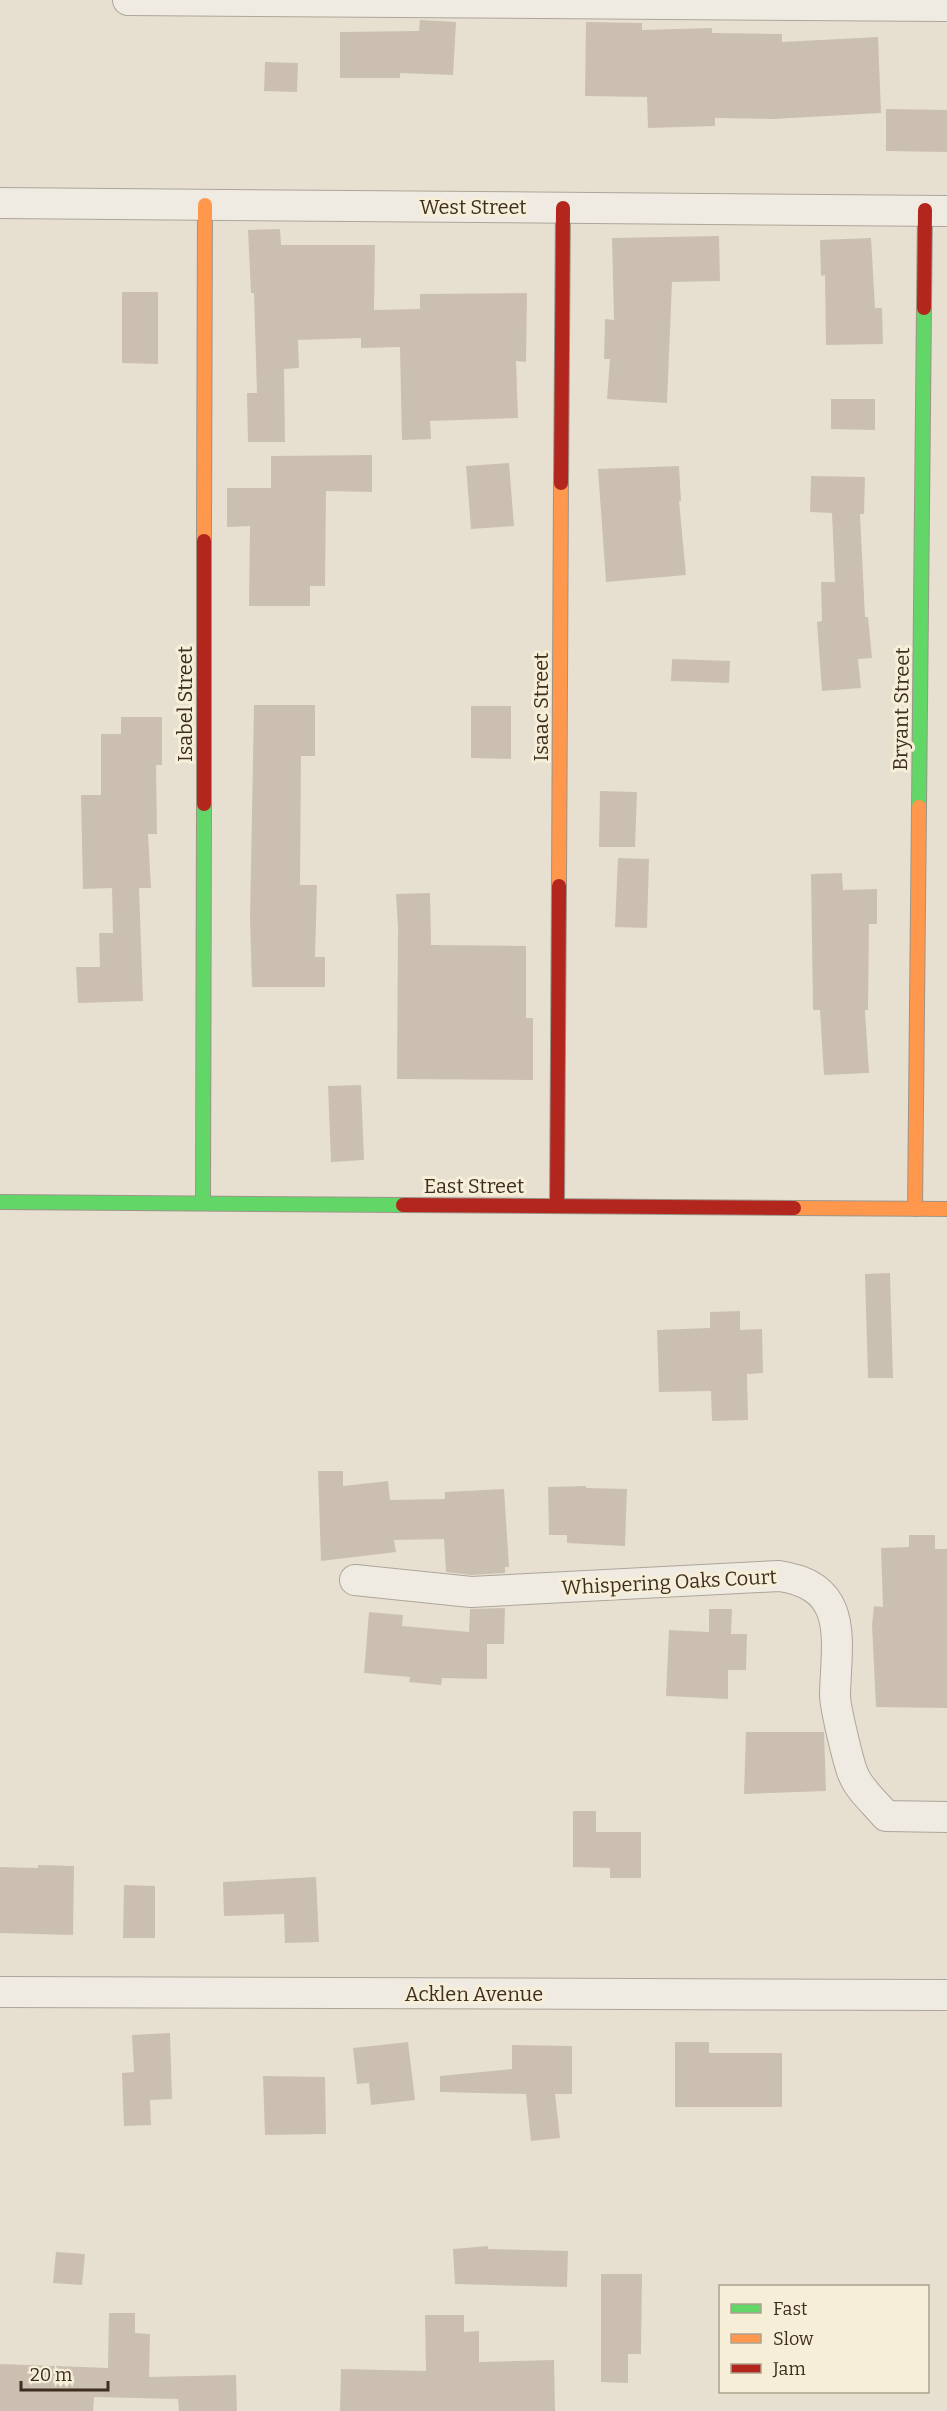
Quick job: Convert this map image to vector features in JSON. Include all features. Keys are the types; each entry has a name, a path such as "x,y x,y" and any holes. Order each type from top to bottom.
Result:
{"street":[{"path":"128,0 947,6"},
{"name":"West Street","path":"0,203 936,210"},
{"name":"Isabel Street","path":"203,1203 205,205"},
{"name":"Isaac Street","path":"558,1206 563,208"},
{"name":"Bryant Street","path":"915,1209 936,210"},
{"name":"East Street","path":"0,1202 947,1209"},
{"name":"Whispering Oaks Court","path":"356,1580 471,1592 779,1576 800,1579 822,1596 836,1618 838,1641 835,1698 854,1777 886,1816 947,1817"},
{"name":"Acklen Avenue","path":"0,1992 947,1995"}],"building":[{"path":"420,20 456,22 453,75 400,73 400,78 340,78 340,32 419,31"},
{"path":"586,22 642,23 642,30 712,28 712,33 782,34 782,42 878,37 881,113 773,119 715,118 715,126 648,128 647,97 585,96"},
{"path":"265,62 298,63 297,92 264,91"},
{"path":"886,109 947,110 947,152 886,151"},
{"path":"280,229 281,245 375,245 374,310 420,309 420,294 527,293 526,362 516,361 518,418 430,421 431,439 402,440 400,347 361,348 361,338 298,340 299,368 284,369 285,442 248,442 247,393 257,393 254,293 251,293 248,230"},
{"path":"719,236 720,281 672,282 667,403 607,399 610,359 604,359 605,319 614,320 612,238"},
{"path":"871,238 875,308 882,308 883,344 826,345 825,275 821,276 820,240"},
{"path":"122,292 158,292 158,364 122,363"},
{"path":"831,399 875,399 875,430 831,429"},
{"path":"372,455 372,492 326,491 325,586 310,586 310,606 249,606 250,526 227,527 227,488 271,488 271,456"},
{"path":"509,463 514,526 471,529 466,466"},
{"path":"679,466 681,501 679,501 686,575 606,582 598,469"},
{"path":"811,476 865,477 864,514 860,514 865,617 868,617 872,658 858,659 861,688 822,691 817,622 822,621 821,582 835,582 832,513 810,512"},
{"path":"672,659 730,661 729,683 671,681"},
{"path":"254,705 315,705 315,756 301,756 300,885 317,885 315,957 325,957 325,987 252,987 250,919"},
{"path":"471,706 511,706 511,759 471,758"},
{"path":"121,717 162,717 162,765 156,765 157,834 148,834 151,888 139,888 143,1001 78,1003 76,967 100,967 99,933 113,933 112,888 83,889 81,795 101,795 101,734 121,734"},
{"path":"600,791 637,792 635,847 599,847"},
{"path":"618,858 649,859 647,928 615,927"},
{"path":"842,873 843,890 877,889 877,924 869,924 868,1010 865,1010 869,1073 824,1075 820,1010 813,1010 811,874"},
{"path":"430,893 431,945 526,946 526,1018 533,1018 533,1080 397,1079 398,928 396,894"},
{"path":"361,1085 364,1160 331,1162 328,1086"},
{"path":"890,1273 893,1378 868,1378 865,1274"},
{"path":"740,1311 740,1330 762,1329 763,1373 747,1374 748,1420 712,1421 711,1391 659,1392 657,1330 710,1328 710,1312"},
{"path":"318,1471 343,1471 343,1486 388,1481 390,1500 445,1499 445,1492 504,1489 509,1567 505,1567 505,1573 471,1575 446,1572 444,1539 394,1540 396,1552 321,1561"},
{"path":"586,1486 586,1488 627,1489 625,1546 567,1543 567,1535 549,1535 548,1487"},
{"path":"909,1535 935,1535 935,1549 947,1549 947,1708 876,1707 872,1625 874,1606 883,1607 881,1548 909,1547"},
{"path":"505,1608 504,1644 487,1644 487,1679 442,1678 441,1685 409,1682 410,1677 364,1673 369,1612 403,1615 402,1626 469,1632 470,1609"},
{"path":"709,1609 732,1609 731,1634 747,1634 746,1670 728,1670 728,1699 666,1696 669,1630 709,1632"},
{"path":"746,1732 824,1732 826,1791 744,1794"},
{"path":"573,1811 596,1811 596,1832 641,1832 641,1878 610,1878 610,1868 573,1867"},
{"path":"38,1865 74,1866 73,1935 0,1933 0,1867 38,1868"},
{"path":"316,1877 319,1942 285,1943 284,1914 224,1916 223,1882"},
{"path":"124,1885 155,1886 155,1938 123,1938"},
{"path":"170,2033 172,2099 150,2100 151,2125 124,2126 122,2073 134,2072 132,2035"},
{"path":"408,2042 415,2100 371,2105 369,2083 357,2084 353,2048"},
{"path":"675,2042 709,2042 709,2053 782,2053 782,2107 675,2107"},
{"path":"512,2045 572,2046 572,2094 555,2094 560,2138 531,2141 526,2094 440,2092 440,2076 512,2069"},
{"path":"263,2076 325,2077 326,2134 265,2135"},
{"path":"488,2246 488,2249 568,2251 567,2287 455,2284 453,2249"},
{"path":"56,2252 85,2254 82,2285 53,2283"},
{"path":"601,2274 642,2274 641,2354 628,2354 628,2383 601,2382"},
{"path":"109,2313 135,2313 135,2333 150,2334 149,2377 236,2375 237,2411 179,2411 178,2399 94,2397 93,2411 0,2411 0,2364 108,2368"},
{"path":"425,2315 464,2315 464,2332 479,2331 479,2362 554,2360 555,2411 340,2411 341,2369 426,2371"}],"traffic: fast":[{"path":"919,807 924,308"},
{"path":"203,1203 204,804"},
{"path":"0,1202 403,1205"}],"traffic: slow":[{"path":"204,541 205,205"},
{"path":"559,886 561,483"},
{"path":"915,1209 919,807"},
{"path":"794,1208 947,1209"}],"traffic: jam":[{"path":"561,483 563,208"},
{"path":"924,308 925,210"},
{"path":"204,541 204,804"},
{"path":"557,1206 559,886"},
{"path":"403,1205 794,1208"}]}
